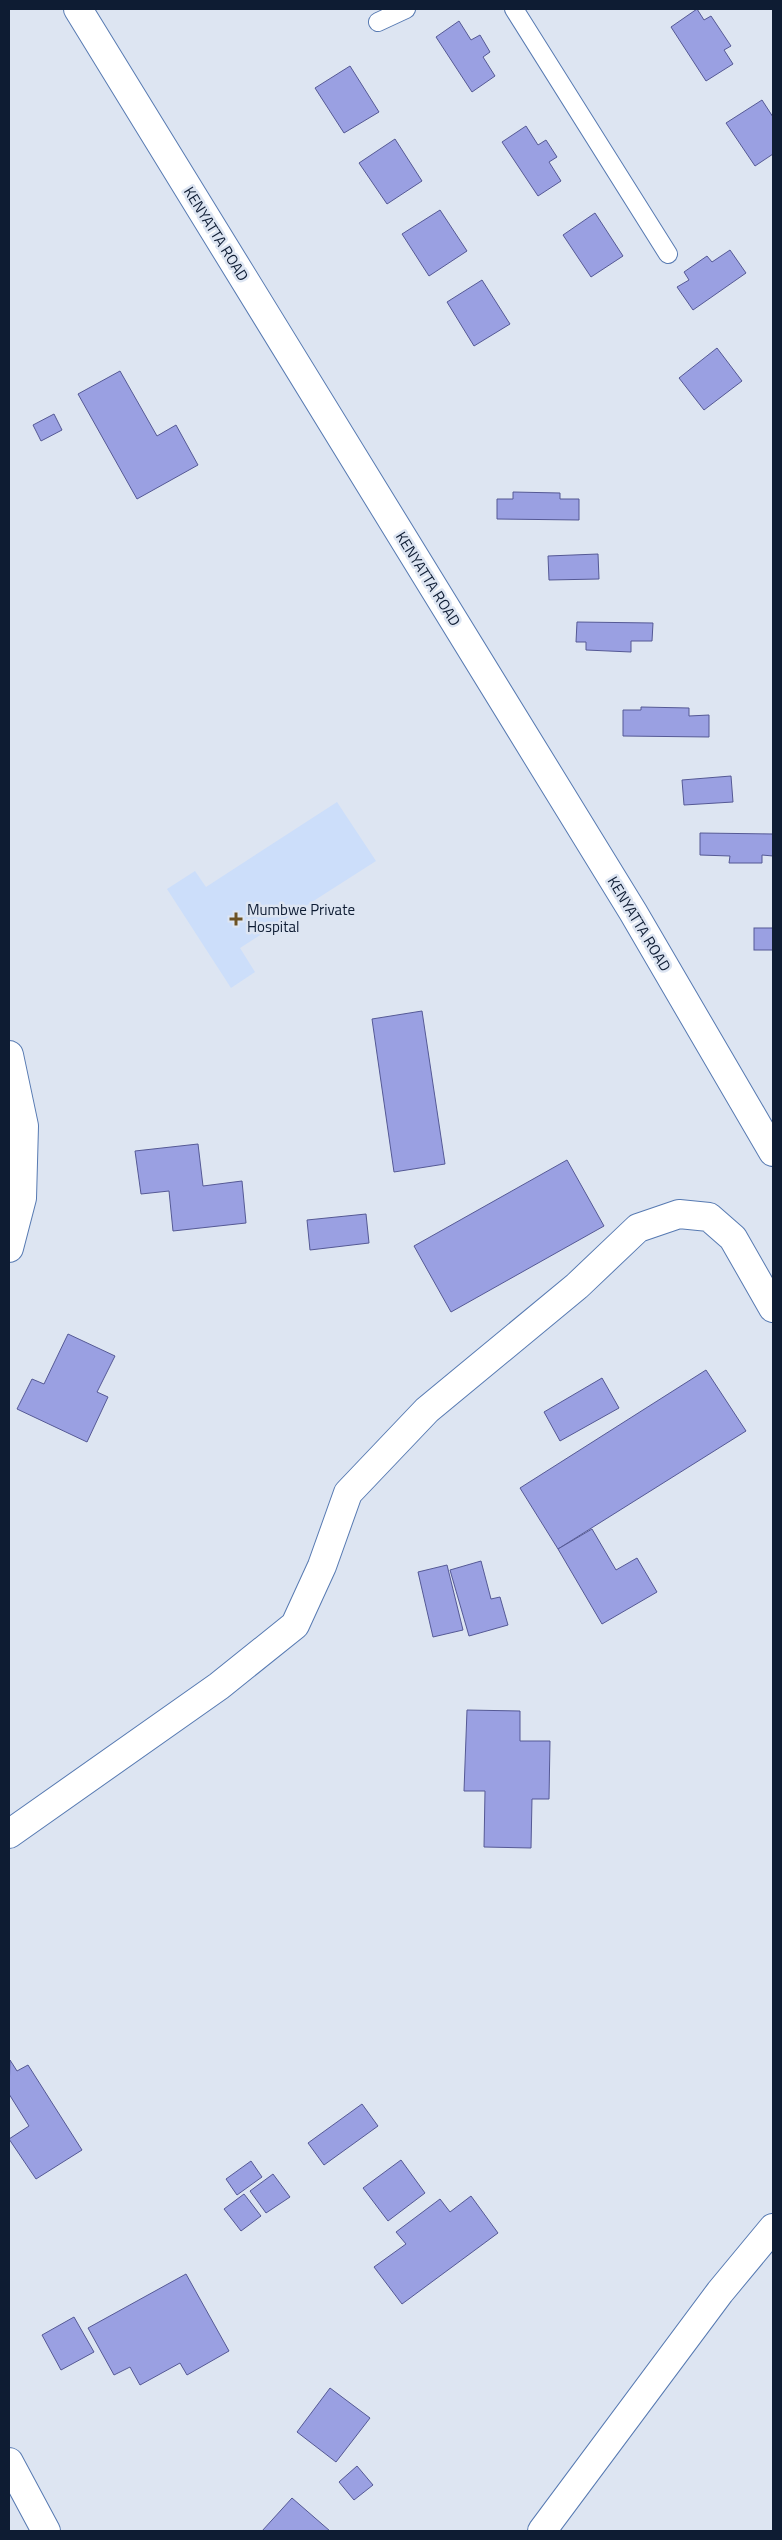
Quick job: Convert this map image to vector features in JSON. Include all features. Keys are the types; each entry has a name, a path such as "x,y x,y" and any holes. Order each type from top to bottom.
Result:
{"street":[{"name":"KENYATTA ROAD","path":"78,9 633,912 773,1152"},
{"path":"9,1055 24,1126 22,1198 9,1248"},
{"path":"9,1834 212,1692 295,1625 322,1566 348,1493 427,1410 577,1286 638,1228 679,1214 709,1217 732,1238 773,1308"},
{"path":"542,2531 720,2292 773,2228"},
{"path":"9,2462 46,2531"}],"lane":[{"path":"378,22 406,9"},
{"path":"514,9 668,254"}],"shaded area":[{"name":"Mumbwe Private Hospital","path":"337,802 376,861 240,948 255,972 231,988 167,889 195,871 206,887"}],"building":[{"path":"697,9 704,20 711,16 731,46 724,50 733,64 706,81 671,27"},
{"path":"459,21 471,40 480,35 490,52 483,57 495,76 472,92 436,37"},
{"path":"350,66 379,112 344,133 315,88"},
{"path":"762,100 773,117 773,154 755,166 726,123"},
{"path":"526,126 538,145 546,140 557,157 549,162 561,181 538,196 502,142"},
{"path":"395,139 422,181 387,204 359,163"},
{"path":"440,210 467,251 429,276 402,234"},
{"path":"595,213 623,256 591,277 563,235"},
{"path":"730,250 746,273 693,310 677,287 689,280 684,272 707,256 712,262"},
{"path":"482,280 510,324 474,346 447,302"},
{"path":"717,348 742,381 704,410 679,378"},
{"path":"120,371 157,436 176,425 198,465 137,499 78,394"},
{"path":"54,414 62,430 41,441 33,425"},
{"path":"513,492 560,493 560,499 579,499 579,520 497,519 497,499 513,499"},
{"path":"598,554 599,579 549,580 548,556"},
{"path":"577,622 653,623 652,641 631,641 631,652 586,650 586,642 576,642"},
{"path":"641,707 689,708 689,716 709,715 709,737 623,736 623,710 641,710"},
{"path":"731,776 733,802 684,805 682,780"},
{"path":"700,833 773,834 773,856 762,855 762,863 729,863 730,856 700,855"},
{"path":"754,928 773,928 773,950 754,950"},
{"path":"422,1011 445,1164 394,1172 372,1019"},
{"path":"198,1144 203,1186 242,1181 246,1223 173,1231 169,1191 141,1194 135,1151"},
{"path":"567,1160 604,1226 451,1312 414,1246"},
{"path":"366,1214 369,1243 310,1250 307,1220"},
{"path":"68,1334 115,1356 97,1392 108,1397 87,1442 17,1409 32,1379 44,1384"},
{"path":"706,1370 746,1431 558,1549 520,1488"},
{"path":"602,1378 619,1408 560,1441 544,1412"},
{"path":"592,1529 616,1570 637,1558 657,1592 602,1624 558,1549"},
{"path":"481,1561 491,1599 500,1597 508,1625 469,1636 450,1570"},
{"path":"447,1565 463,1630 433,1637 418,1572"},
{"path":"467,1710 520,1711 520,1741 550,1741 549,1799 532,1799 531,1848 484,1847 485,1791 464,1791"},
{"path":"10,2060 17,2071 28,2065 82,2150 36,2179 9,2139 29,2126 9,2094"},
{"path":"362,2104 378,2126 324,2165 308,2143"},
{"path":"401,2160 425,2193 388,2221 363,2188"},
{"path":"251,2161 262,2177 237,2195 226,2179"},
{"path":"273,2174 290,2197 266,2213 250,2191"},
{"path":"244,2194 261,2216 241,2231 224,2209"},
{"path":"471,2196 498,2233 402,2304 374,2267 406,2244 396,2232 440,2199 450,2212"},
{"path":"186,2274 229,2351 187,2375 180,2363 140,2385 130,2367 114,2375 88,2328"},
{"path":"74,2317 94,2352 61,2370 42,2335"},
{"path":"330,2388 370,2418 336,2462 297,2432"},
{"path":"357,2466 373,2485 354,2500 339,2482"},
{"path":"292,2498 330,2531 262,2531"}],"place":[{"name":"Mumbwe Private Hospital","path":"236,919"}]}
